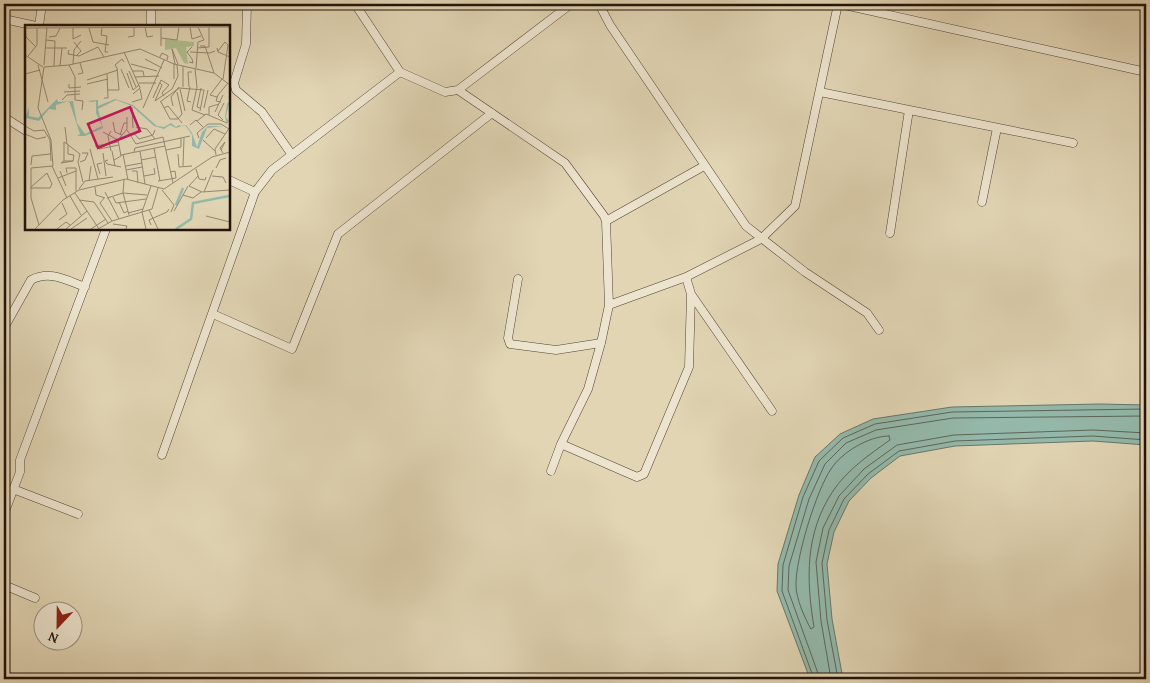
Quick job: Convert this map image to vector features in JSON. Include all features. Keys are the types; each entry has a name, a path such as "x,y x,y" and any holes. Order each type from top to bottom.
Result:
{"street":[{"path":"38,25 42,4"},
{"path":"151,25 152,4"},
{"path":"247,4 246,44 243,60 234,84 236,90 262,112 292,155"},
{"path":"357,7 400,72 445,92 458,90 571,4"},
{"path":"599,4 610,25 746,226 805,272 867,313 879,330"},
{"path":"609,305 686,277 761,239 795,206 839,4 1146,72"},
{"path":"4,19 33,25"},
{"path":"230,70 238,72"},
{"path":"162,455 255,192 272,170 400,72"},
{"path":"458,90 564,163 606,221 609,305 601,343 588,389 561,444 551,471"},
{"path":"820,92 1072,143"},
{"path":"890,233 909,110"},
{"path":"213,314 292,349 338,234 492,113"},
{"path":"4,118 25,130"},
{"path":"982,202 997,128"},
{"path":"606,221 704,166"},
{"path":"230,180 255,192"},
{"path":"4,514 20,472 20,460 106,230"},
{"path":"4,328 31,280 38,276 59,276 85,287"},
{"path":"561,444 637,477 644,474 689,367 690,294 686,277"},
{"path":"518,279 508,338 510,344 556,350 601,343"},
{"path":"690,294 772,411"},
{"path":"13,490 78,514"},
{"path":"4,586 34,598"}],"water":[{"path":"1146,405 1146,445 1093,441 955,446 900,456 871,478 849,501 834,532 827,564 832,619 843,679 810,679 777,591 778,564 799,495 815,457 840,434 873,419 952,407"}]}
